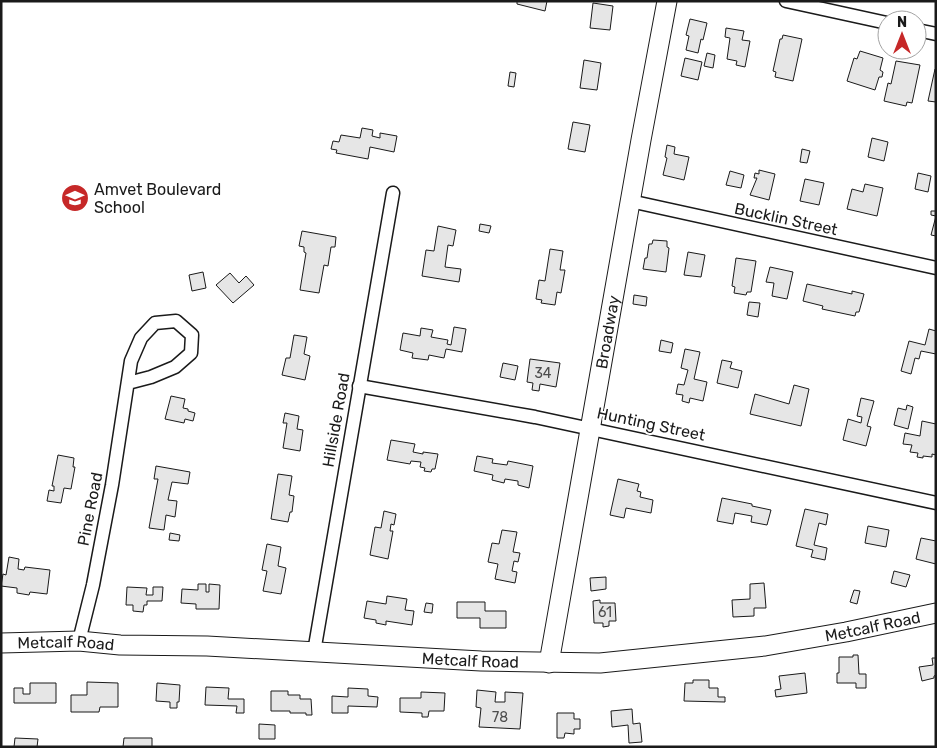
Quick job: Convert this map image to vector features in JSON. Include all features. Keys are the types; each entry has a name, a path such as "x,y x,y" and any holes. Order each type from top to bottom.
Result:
{"street":[{"name":"Broadway","path":"548,663 630,201 668,1"},
{"path":"786,1 877,21"},
{"name":"Hillside Road","path":"314,652 393,193"},
{"name":"Bucklin Street","path":"630,201 936,268"},
{"name":"Pine Road","path":"80,641 112,485 131,361 141,338 155,323 176,321 192,335 191,353 175,367 152,377 128,383"},
{"name":"Hunting Street","path":"359,386 535,417 936,503"},
{"name":"Metcalf Road","path":"1,643 80,641 120,645 207,646 548,663 600,663 765,646 846,632 936,613"}],"building":[{"path":"517,1 547,1 545,11 517,4"},
{"path":"593,3 613,6 610,30 590,28"},
{"path":"690,19 707,23 698,53 686,50 689,36 686,35"},
{"path":"726,28 744,31 742,40 750,41 745,67 736,65 737,61 727,59 730,38 725,37"},
{"path":"783,35 802,39 793,81 775,77 776,72 773,71 780,39 782,39"},
{"path":"860,51 877,56 877,60 882,60 880,70 883,72 882,77 879,77 875,90 847,81 854,58 857,59"},
{"path":"707,53 715,55 713,68 704,66"},
{"path":"685,58 702,62 698,80 681,76"},
{"path":"584,60 601,63 597,90 580,88"},
{"path":"896,61 920,65 912,103 907,102 906,106 884,101 888,83 891,84"},
{"path":"936,69 936,102 928,101"},
{"path":"510,72 516,73 514,87 508,86"},
{"path":"573,122 590,125 585,152 568,149"},
{"path":"362,128 373,130 372,136 380,138 380,133 397,136 394,152 370,147 368,159 336,153 337,150 331,149 333,141 339,142 341,135 360,138"},
{"path":"872,138 888,142 884,161 868,157"},
{"path":"667,145 675,147 674,154 689,157 684,180 663,175 667,158 665,157"},
{"path":"802,149 810,151 807,163 800,162"},
{"path":"759,170 775,174 769,200 750,195 757,178 754,178 755,173 759,174"},
{"path":"730,171 744,175 741,188 726,185"},
{"path":"918,173 931,176 928,192 915,189"},
{"path":"805,179 824,183 819,205 800,201"},
{"path":"865,184 883,188 877,216 847,209 852,189 863,192"},
{"path":"931,211 936,211 936,216 931,215"},
{"path":"936,216 936,236 931,235"},
{"path":"480,224 491,226 489,233 479,231"},
{"path":"438,226 456,230 453,246 448,245 445,267 461,269 459,282 422,276 426,250 434,251"},
{"path":"302,231 336,237 335,247 331,247 328,266 324,265 319,293 300,290 306,253 304,252 304,247 299,246"},
{"path":"653,240 667,241 667,247 669,248 666,272 643,269 649,244 652,244"},
{"path":"550,249 563,251 560,270 565,270 561,293 557,292 555,305 541,303 542,300 536,299 539,280 545,281"},
{"path":"688,252 705,255 701,277 684,275"},
{"path":"736,258 756,261 751,292 747,292 746,295 734,293 735,287 732,286"},
{"path":"770,267 793,272 787,299 772,296 774,283 766,282"},
{"path":"203,272 206,288 192,291 189,275"},
{"path":"230,273 239,283 246,276 254,285 233,303 216,285"},
{"path":"807,284 852,294 852,291 864,294 859,312 856,312 855,316 822,309 823,306 803,301"},
{"path":"634,295 647,297 646,306 633,304"},
{"path":"749,302 760,303 758,317 747,315"},
{"path":"454,327 466,329 462,352 446,349 444,358 429,355 428,360 412,358 413,353 400,350 403,333 420,336 421,328 433,330 431,337 448,340 447,344 451,345"},
{"path":"929,329 936,331 936,354 921,351 919,359 915,358 911,374 901,371 909,341 925,345"},
{"path":"294,335 307,337 304,354 310,356 305,380 282,375 286,358 290,358"},
{"path":"661,340 673,343 671,353 659,351"},
{"path":"685,349 700,352 694,379 707,382 703,401 690,398 689,403 682,401 683,395 676,394 678,384 684,385 688,370 681,368"},
{"path":"530,359 560,363 556,387 540,384 539,391 532,390 533,383 527,382"},
{"path":"722,360 732,362 730,368 742,371 738,388 717,383"},
{"path":"503,363 518,366 515,380 500,377"},
{"path":"794,385 809,389 801,426 750,414 755,394 789,404"},
{"path":"171,396 185,399 183,408 195,413 193,421 185,419 184,423 165,419"},
{"path":"861,398 874,401 867,426 871,427 866,446 843,440 848,419 861,423 862,417 857,416"},
{"path":"907,405 913,407 908,429 894,425 898,408 906,410"},
{"path":"285,413 299,416 297,429 303,430 300,451 283,448 287,423 283,423"},
{"path":"922,421 936,424 936,455 932,454 932,457 917,457 918,453 910,452 912,445 903,444 905,433 920,436"},
{"path":"391,440 415,444 413,452 438,454 435,469 432,469 431,472 424,471 425,468 420,467 421,462 411,461 410,464 387,460"},
{"path":"58,455 74,458 73,467 75,467 71,489 64,488 61,503 47,501 49,490 54,491 54,486 52,486"},
{"path":"477,456 493,459 492,463 507,465 508,461 533,466 529,488 518,485 518,481 505,479 504,483 492,480 493,475 474,471"},
{"path":"156,466 190,472 188,484 172,482 168,500 177,501 175,517 166,515 164,530 149,528 158,479 154,479"},
{"path":"278,474 292,476 289,495 294,496 292,512 290,512 288,522 271,519"},
{"path":"618,479 639,484 637,491 641,492 640,497 653,500 651,513 626,508 624,518 610,515"},
{"path":"722,498 771,510 767,525 751,522 752,516 735,513 733,524 717,521"},
{"path":"805,509 828,514 826,525 819,523 814,545 827,548 825,560 811,557 813,550 796,546"},
{"path":"384,511 396,514 394,525 391,524 390,531 393,531 388,559 370,555 375,527 381,528"},
{"path":"868,526 889,530 886,547 865,543"},
{"path":"502,530 517,532 513,552 520,553 518,562 514,561 512,571 517,572 515,583 495,579 498,564 488,562 492,543 499,544"},
{"path":"170,533 180,535 179,541 169,540"},
{"path":"921,538 936,541 936,564 916,559"},
{"path":"267,544 281,547 278,566 286,568 281,594 263,591 267,571 262,570"},
{"path":"9,557 19,559 18,569 24,570 25,567 50,570 47,594 30,592 29,595 17,593 17,588 1,586 3,574 6,575"},
{"path":"894,571 910,575 906,587 891,583"},
{"path":"606,577 606,589 591,591 590,578"},
{"path":"764,583 766,608 754,608 754,616 733,617 732,600 750,599 750,584"},
{"path":"198,584 206,584 206,592 209,592 209,584 220,585 219,609 196,609 196,604 181,603 182,589 198,590"},
{"path":"127,587 147,588 146,595 153,595 153,587 163,587 162,601 147,601 143,612 133,611 133,605 126,605"},
{"path":"854,590 860,591 857,604 850,602"},
{"path":"387,596 407,599 405,610 414,611 412,625 386,621 386,625 376,623 376,620 364,618 367,601 386,604"},
{"path":"600,600 600,603 615,603 616,621 609,621 609,626 603,627 603,623 594,623 593,601"},
{"path":"457,602 485,602 485,611 506,611 506,628 480,628 480,618 457,618"},
{"path":"426,603 433,604 432,613 424,612"},
{"path":"853,655 858,655 859,674 866,674 866,688 856,688 856,683 837,683 839,657 853,657"},
{"path":"932,658 936,658 936,675 934,678 922,681 919,667 933,665"},
{"path":"805,673 807,693 776,697 775,690 781,689 779,676"},
{"path":"693,680 709,680 709,688 718,688 718,697 725,697 725,702 684,701 685,683 693,683"},
{"path":"87,682 118,683 118,707 100,707 99,712 71,712 71,695 87,695"},
{"path":"30,683 56,683 56,703 14,703 14,688 23,688 23,694 30,694"},
{"path":"157,683 180,685 177,708 170,708 170,702 156,701"},
{"path":"206,687 229,688 228,699 244,699 244,713 236,713 237,706 205,705"},
{"path":"348,688 368,689 368,696 378,697 377,707 348,706 348,713 332,713 332,696 348,697"},
{"path":"477,690 496,692 495,702 505,702 505,692 523,693 520,729 479,727 481,708 476,707"},
{"path":"271,691 288,691 288,695 300,695 300,699 311,699 312,715 290,713 290,711 271,711"},
{"path":"421,692 445,693 444,711 429,711 428,717 422,717 422,713 400,712 400,698 421,698"},
{"path":"632,709 633,724 640,723 642,742 629,743 628,725 612,727 611,711"},
{"path":"557,713 574,713 574,719 580,719 580,729 574,729 574,734 565,733 564,738 557,738"},
{"path":"259,724 275,725 275,739 259,739"},
{"path":"15,738 38,739 37,747 14,747"},
{"path":"124,738 152,738 152,747 123,747"}],"place":[{"name":"Amvet Boulevard School","path":"75,198"}]}
